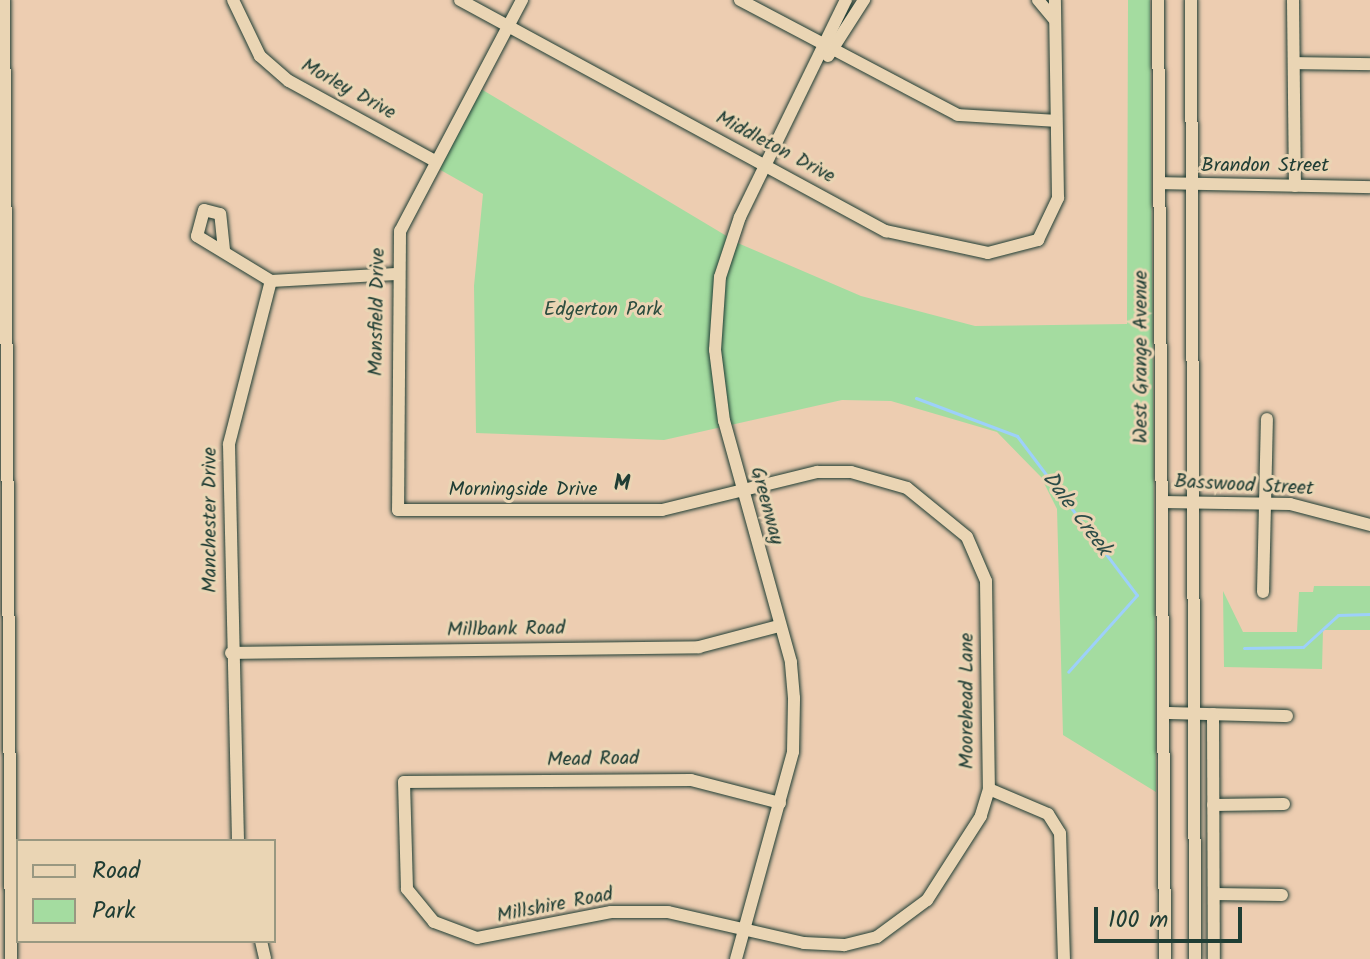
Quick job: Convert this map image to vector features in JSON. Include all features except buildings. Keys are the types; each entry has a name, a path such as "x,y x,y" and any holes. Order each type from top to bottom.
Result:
{"street":[{"path":"4,0 5,825 11,959"},
{"name":"Morley Drive","path":"233,0 260,56 289,81 433,160"},
{"name":"Middleton Drive","path":"460,0 886,231 933,246 988,253 1038,240 1058,198 1056,121"},
{"name":"Mansfield Drive","path":"398,510 396,274 400,231 433,160 522,0"},
{"path":"740,0 958,115 1056,121 1055,0"},
{"name":"Greenway","path":"829,49 846,0"},
{"name":"Greenway","path":"736,959 741,930 793,752 794,698 779,626 741,492 715,350 720,277 765,166 829,49 864,0"},
{"path":"1038,0 1055,20"},
{"name":"West Grange Avenue","path":"1158,0 1165,959"},
{"path":"1293,0 1295,186"},
{"path":"1191,1 1195,959"},
{"path":"1294,63 1370,64"},
{"name":"Brandon Street","path":"1160,183 1370,187"},
{"path":"224,250 271,281 396,274"},
{"name":"Manchester Drive","path":"238,839 231,653 229,444 271,281"},
{"path":"1263,592 1267,419"},
{"name":"Moorehead Lane","path":"741,492 793,475 851,472 907,488 967,537 986,581 989,789 981,816 927,900 877,937 804,943 741,930"},
{"name":"Morningside Drive","path":"398,510 662,510 741,492"},
{"name":"Basswood Street","path":"1162,502 1264,503 1370,525"},
{"name":"Millbank Road","path":"231,653 699,647 779,626"},
{"path":"1165,713 1195,711 1287,716"},
{"path":"1213,714 1214,959"},
{"name":"Mead Road","path":"404,782 691,780 780,803"},
{"name":"Millshire Road","path":"404,782 407,889 434,922 456,933 504,938 611,912 668,912 741,930"},
{"path":"989,789 1048,814 1060,833 1064,959"},
{"path":"1213,805 1284,804"},
{"path":"1214,894 1282,895"}],"green space":[{"name":"Edgerton Park","path":"1128,0 1150,0 1156,792 1063,735 1057,509 1041,477 997,432 891,401 842,400 664,440 476,433 474,286 483,194 437,168 481,89 740,244 861,296 975,326 1127,324"},
{"path":"1314,586 1370,586 1370,630 1323,630 1322,669 1224,667 1223,591 1243,632 1297,632 1299,592 1313,592"}],"waterway":[{"name":"Dale Creek","path":"916,398 1017,436 1137,595 1068,672"},
{"name":"Dale Creek","path":"1244,648 1303,647 1338,615 1370,614"}],"district":[{"name":"M","path":"622,485"}]}
